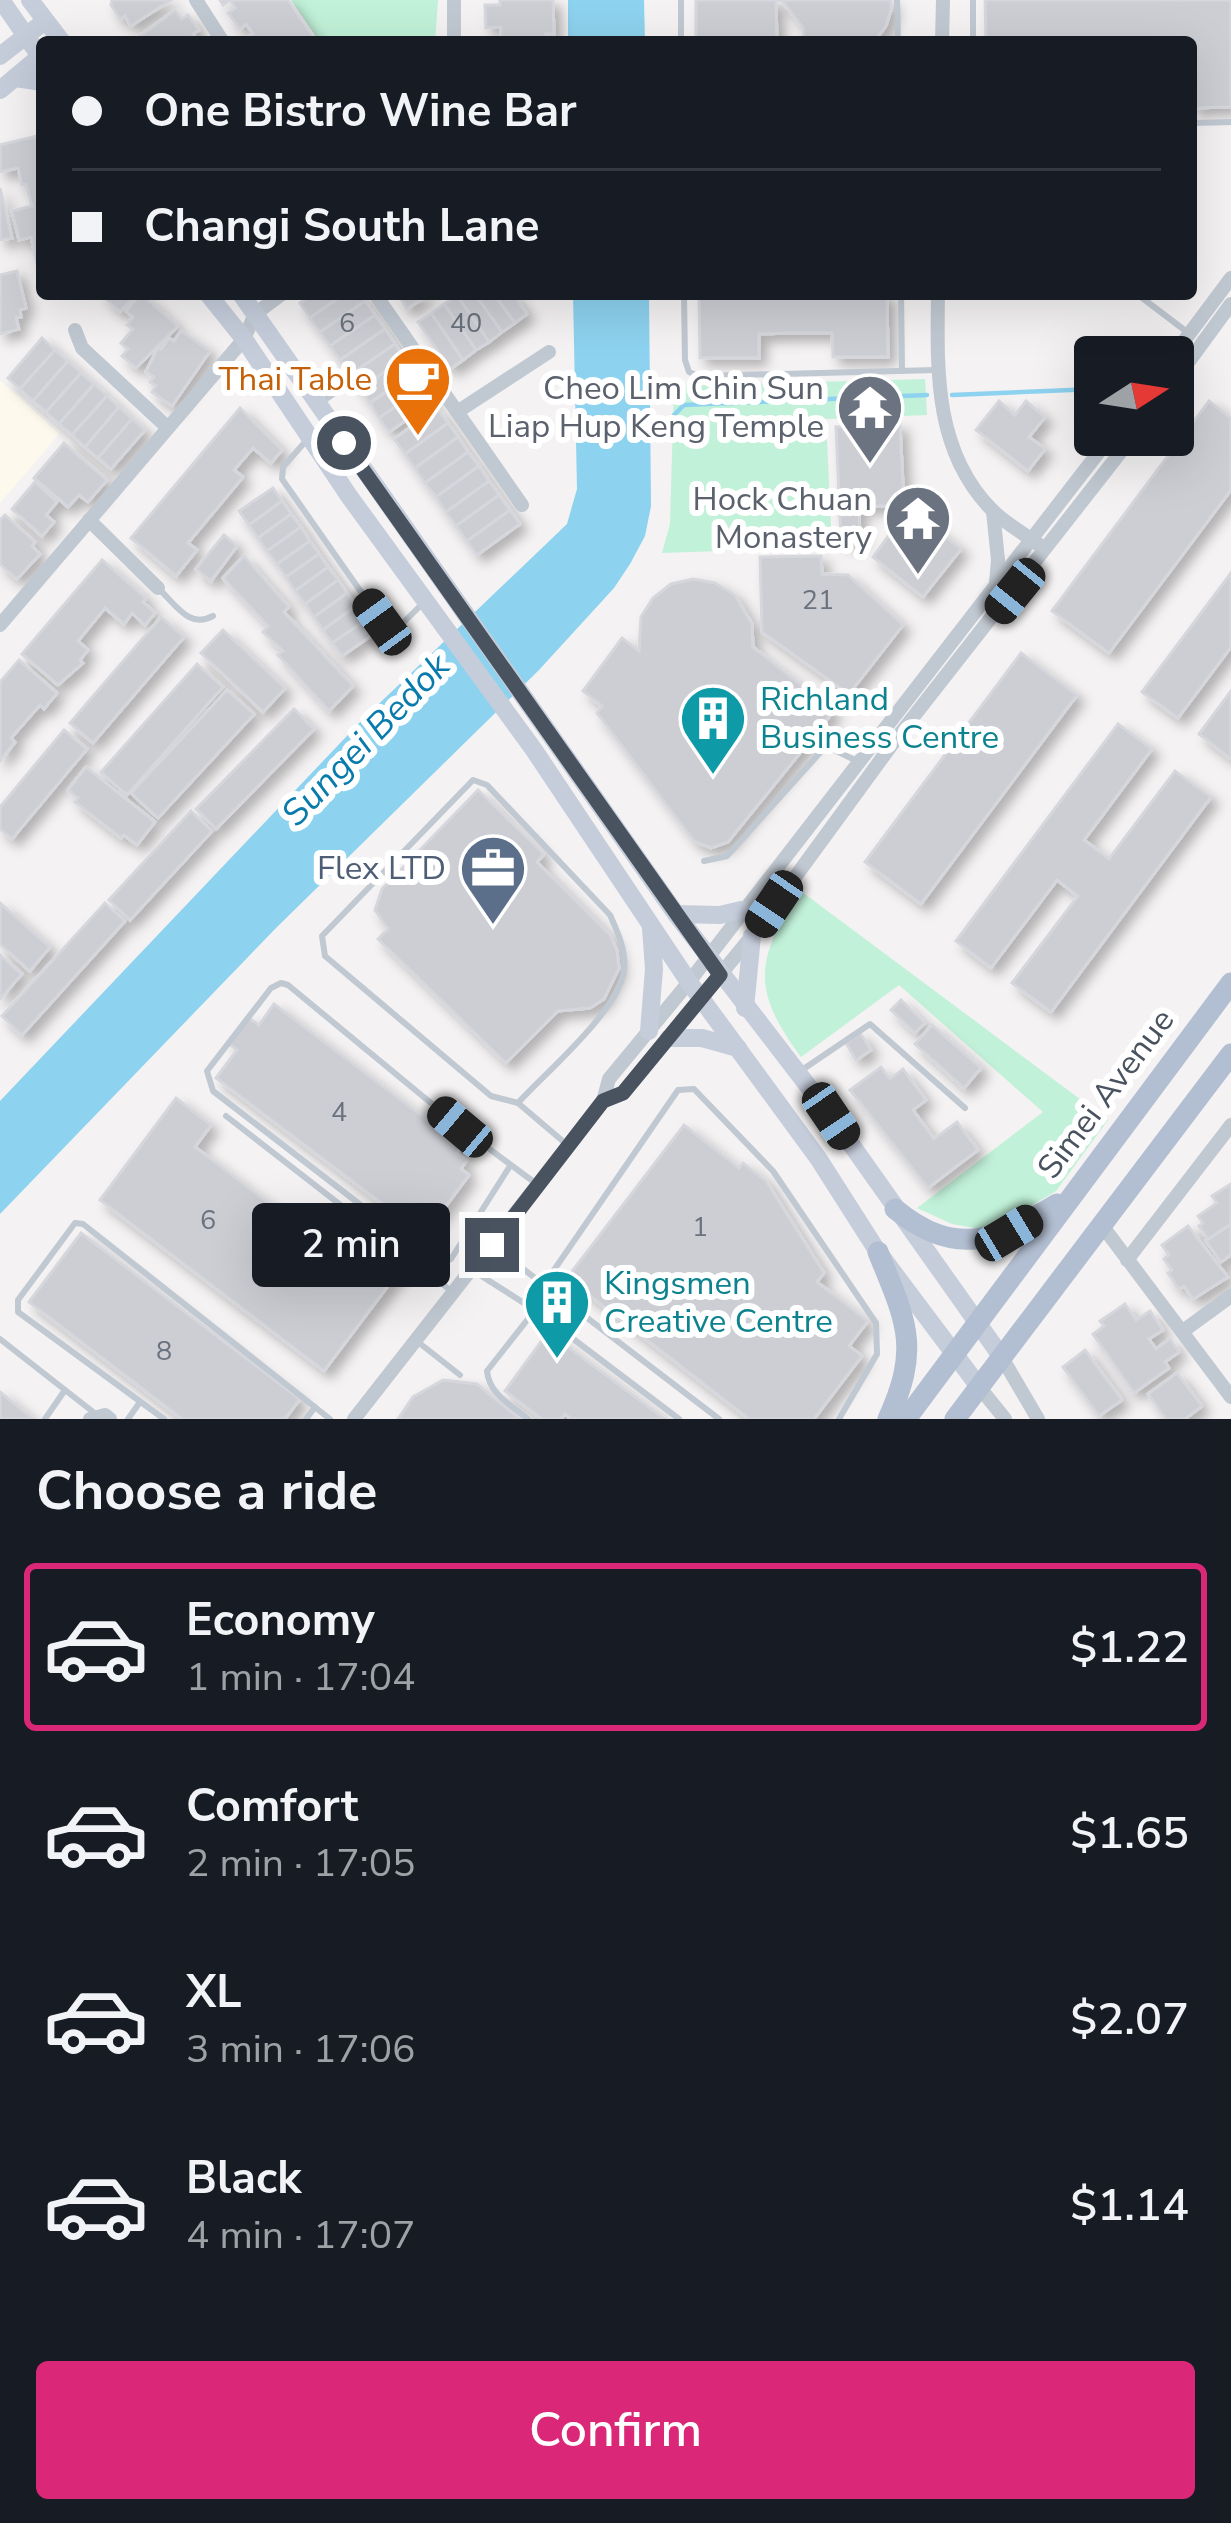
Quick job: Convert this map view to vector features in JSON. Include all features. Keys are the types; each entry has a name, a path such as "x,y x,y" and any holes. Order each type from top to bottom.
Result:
{"main road":[{"name":"Simei Avenue","path":"906,1419 1231,982"},
{"path":"955,1419 1231,1054"},
{"path":"895,1209 911,1223 947,1237 979,1242 1009,1233 1067,1199"},
{"path":"878,1252 909,1328 900,1393 888,1419"}],"street":[{"path":"1,0 36,50"},
{"path":"30,0 56,36"},
{"path":"196,0 219,36"},
{"path":"454,0 454,36"},
{"path":"943,0 943,36"},
{"path":"0,56 45,21"},
{"path":"8,84 36,61"},
{"path":"1194,351 1227,300 1231,278"},
{"path":"213,300 506,711 695,990 818,1158 878,1252 1005,1419"},
{"path":"246,300 706,957 831,1116 1001,1356 1039,1419"},
{"path":"0,625 244,339 256,314 274,300"},
{"path":"379,300 522,505"},
{"path":"938,300 942,422 961,470 993,511 1047,551"},
{"path":"1190,334 1227,300"},
{"path":"75,330 82,348 167,427"},
{"path":"457,412 549,352"},
{"path":"603,1101 620,1096 669,1038 695,990 706,957 1096,456"},
{"path":"354,1419 603,1101 609,1079 650,1030 695,990 720,975 752,936 896,739 1118,456"},
{"path":"993,511 996,583"},
{"path":"89,520 158,588"},
{"path":"676,914 720,915 741,910"},
{"path":"650,1030 651,924"},
{"path":"745,1009 752,936"},
{"path":"669,1038 702,1038 738,1048"},
{"path":"1127,1260 1231,1125"},
{"path":"1101,1224 1231,1397"},
{"path":"1183,1331 1231,1296"}],"lane":[{"path":"681,0 681,36"},
{"path":"897,0 898,36"},
{"path":"973,0 973,36"},
{"path":"1197,123 1231,122"},
{"path":"684,300 685,360 689,372 698,376 938,370"},
{"path":"901,300 902,370"},
{"path":"1145,300 1190,334"},
{"path":"318,405 343,387"},
{"path":"309,436 284,467 287,490 382,622 401,625 424,602"},
{"path":"158,588 190,620 202,622 213,616"},
{"path":"704,860 727,856 826,746 857,761"},
{"path":"518,1103 595,1020 618,988 624,969 622,941 610,915 487,785 472,780 322,936 321,943 326,956 490,1096 518,1103 568,1147"},
{"path":"511,1166 451,1259 436,1263 213,1091 207,1071 271,988 288,985 538,1185"},
{"path":"796,1074 870,1024 965,1108"},
{"path":"544,1283 678,1090 694,1089 773,1171 876,1323 877,1354 839,1419"},
{"path":"226,1116 453,1293"},
{"path":"164,1419 18,1312 18,1300 75,1223 330,1419"},
{"path":"492,1245 719,1419"},
{"path":"472,1270 535,1310 679,1419"},
{"path":"528,1419 496,1393 487,1371 535,1310"},
{"path":"0,1339 99,1418"},
{"path":"416,1340 460,1375"},
{"path":"45,1419 65,1390"},
{"path":"128,1419 140,1402"},
{"path":"306,1419 315,1407"}],"shaded area":[{"path":"0,380 59,434 0,503"}],"green space":[{"path":"291,0 438,0 435,36 316,36"},
{"path":"925,379 927,415 826,419 832,547 662,553 670,524 674,386"},
{"path":"798,889 1108,1120 1056,1191 1006,1221 980,1229 952,1224 917,1208 1043,1112 899,985 801,1057 773,1011 765,974 774,936"}],"water":[{"path":"568,0 644,0 645,36 568,36"},
{"name":"Sungei Bedok","path":"573,300 649,300 651,506 645,536 614,588 539,670 275,929 0,1214 0,1101 363,719 567,524 577,489"}],"building":[{"path":"112,0 171,0 131,26 125,16 120,19"},
{"path":"230,0 288,0 313,36 250,36 253,34 246,24 240,29 228,13 235,8"},
{"path":"500,0 553,0 554,34 501,36 501,27 486,28 485,5 500,5"},
{"path":"696,0 776,0 777,36 696,36"},
{"path":"776,0 891,0 891,10 878,36 804,36 803,27"},
{"path":"985,0 1231,0 1231,107 1197,108 1197,36 986,36"},
{"path":"175,10 182,19 188,15 199,30 194,36 140,36"},
{"path":"36,136 36,259 31,237 19,240 12,211 32,206 26,184 22,185 18,168 0,172 0,145"},
{"path":"0,188 12,238 0,240"},
{"path":"17,271 26,308 16,318 19,329 0,334 0,275"},
{"path":"107,300 131,300 120,312"},
{"path":"136,300 148,300 178,326 136,368 122,356 128,349 121,343 133,329 127,325 133,317 126,311"},
{"path":"305,300 336,300 310,318 300,303"},
{"path":"336,300 365,301 320,332 310,318"},
{"path":"460,300 479,300 502,332 489,342"},
{"path":"460,300 489,342 476,350 444,304"},
{"path":"479,300 498,300 515,323 502,332"},
{"path":"498,300 517,300 527,314 515,323"},
{"path":"699,300 887,300 888,357 833,357 832,333 793,333 759,334 759,358 700,358"},
{"path":"365,301 375,315 330,346 320,332"},
{"path":"444,304 476,350 463,360 431,313"},
{"path":"431,313 463,360 450,369 418,322"},
{"path":"375,315 385,329 340,360 330,346"},
{"path":"385,329 395,344 350,375 340,360"},
{"path":"181,331 210,351 172,406 152,392 154,377 146,372 158,347 169,338 174,341"},
{"path":"42,338 55,350 20,389 8,378"},
{"path":"395,344 404,358 360,389 350,375"},
{"path":"55,350 68,361 33,401 20,389"},
{"path":"404,358 414,372 370,403 360,389"},
{"path":"68,361 81,373 46,412 33,401"},
{"path":"414,372 424,387 379,418 370,403"},
{"path":"81,373 94,384 59,424 46,412"},
{"path":"94,384 107,396 72,435 59,424"},
{"path":"424,387 434,401 389,432 379,418"},
{"path":"107,396 119,407 85,447 72,435"},
{"path":"999,401 1015,415 1026,401 1045,417 1029,437 1045,449 1028,471 976,430"},
{"path":"1209,401 1231,418 1231,490 1109,653 1052,611 1168,456 1194,456 1194,421"},
{"path":"119,407 132,419 98,458 85,447"},
{"path":"240,408 282,450 271,463 253,448 234,470 243,477 188,543 197,550 176,576 131,538"},
{"path":"437,408 448,423 405,454 394,439"},
{"path":"132,419 145,430 111,469 98,458"},
{"path":"448,423 458,437 415,468 405,454"},
{"name":"Cheo Lim Chin Sun Liap Hup Keng Temple","path":"900,424 904,505 859,507 860,541 841,541 836,427"},
{"path":"458,437 468,452 425,483 415,468"},
{"path":"64,443 107,480 88,502 79,495 68,507 34,478"},
{"path":"468,452 479,466 436,497 425,483"},
{"path":"479,466 489,481 446,512 436,497"},
{"path":"489,481 499,495 456,526 446,512"},
{"path":"35,482 57,502 46,515 54,522 42,536 12,509"},
{"path":"273,488 282,501 249,525 239,511"},
{"path":"499,495 510,510 467,541 456,526"},
{"path":"282,501 291,514 258,538 249,525"},
{"path":"510,510 520,524 477,555 467,541"},
{"path":"291,514 301,527 267,551 258,538"},
{"path":"5,515 35,542 32,546 40,554 17,579 0,564 0,520"},
{"name":"Hock Chuan Monastery","path":"921,517 961,549 923,597 873,557 892,531 903,540"},
{"path":"301,527 310,541 277,564 267,551"},
{"path":"224,535 237,546 211,581 196,569"},
{"path":"310,541 319,554 286,577 277,564"},
{"path":"319,554 328,567 295,591 286,577"},
{"path":"244,556 289,607 284,612 353,686 329,711 278,655 283,651 263,632 268,626 223,578"},
{"path":"821,556 822,574 848,575 903,625 849,694 762,632 760,557"},
{"path":"102,560 146,598 143,602 155,613 145,625 132,613 124,624 105,608 78,641 88,650 80,660 83,663 58,685 22,654"},
{"path":"328,567 338,580 305,604 295,591"},
{"path":"1231,573 1231,647 1178,718 1142,692"},
{"name":"Richland Business Centre","path":"693,579 715,583 735,595 752,624 753,647 834,711 728,842 711,848 694,841 597,713 602,706 583,691 622,638 639,651 641,617 653,598 671,584"},
{"path":"338,580 347,593 314,617 305,604"},
{"path":"347,593 356,606 323,630 314,617"},
{"path":"356,606 366,620 332,643 323,630"},
{"path":"161,617 184,637 93,743 70,723"},
{"path":"366,620 375,633 342,656 332,643"},
{"path":"223,630 285,688 263,712 201,653"},
{"path":"1021,653 1077,695 921,904 865,862"},
{"path":"19,660 57,693 11,738 15,742 0,761 0,682"},
{"path":"197,664 223,687 127,795 101,772"},
{"path":"227,690 254,714 158,818 131,793"},
{"path":"1231,691 1231,759 1199,734"},
{"path":"294,709 314,729 216,829 196,809"},
{"path":"1118,724 1152,749 1084,840 1109,859 1175,771 1211,797 1051,1012 1012,983 1078,896 1057,880 991,968 956,941"},
{"path":"64,730 87,749 12,839 0,829 0,807"},
{"path":"86,767 155,822 137,845 75,802 78,798 68,790"},
{"name":"Flex LTD","path":"478,790 544,854 537,862 610,935 619,968 604,999 590,1008 558,1011 506,1063 378,939 388,929 375,910 382,889"},
{"path":"191,811 212,831 130,920 109,900"},
{"path":"0,903 50,947 30,971 0,944"},
{"path":"105,903 125,921 22,1035 2,1016"},
{"path":"0,955 22,974 0,999"},
{"path":"901,1000 925,1023 915,1033 891,1010"},
{"path":"274,1004 462,1146 457,1153 467,1160 461,1169 469,1175 435,1221 425,1214 418,1223 408,1216 405,1221 216,1078 237,1050 229,1044 249,1018 259,1025"},
{"path":"932,1025 981,1068 964,1088 915,1044"},
{"path":"860,1033 871,1050 856,1060 846,1043"},
{"path":"881,1067 890,1079 903,1069 926,1100 913,1110 934,1139 957,1122 978,1150 928,1188 850,1090"},
{"path":"176,1098 211,1125 195,1147 349,1264 368,1239 403,1266 324,1371 100,1200"},
{"path":"684,1125 739,1168 743,1163 766,1181 824,1273 817,1282 868,1321 849,1346 862,1356 814,1419 749,1419 567,1278"},
{"path":"1231,1184 1231,1224 1208,1239 1198,1216 1217,1203 1212,1196"},
{"path":"1231,1224 1231,1255 1221,1262 1206,1241"},
{"path":"1188,1226 1228,1277 1193,1299 1168,1273 1172,1270 1164,1259 1169,1255 1162,1245"},
{"path":"81,1233 300,1399 285,1419 182,1419 29,1302"},
{"path":"1125,1304 1136,1320 1150,1311 1163,1330 1149,1339 1156,1349 1170,1339 1179,1352 1165,1362 1169,1368 1134,1393 1093,1334 1104,1326 1100,1321"},
{"name":"Kingsmen Creative Centre","path":"548,1332 665,1419 571,1419 565,1414 561,1419 542,1419 505,1391"},
{"path":"1085,1350 1122,1400 1099,1416 1063,1367"},
{"path":"1177,1373 1202,1406 1185,1419 1166,1419 1148,1394"},
{"path":"443,1380 477,1384 520,1419 398,1419 413,1397"},
{"path":"0,1392 33,1419 0,1419"}],"waterway":[{"path":"952,395 1074,390"},
{"path":"674,415 684,405 927,395"}],"place":[{"name":"Thai Table","path":"418,438"},
{"name":"Cheo Lim Chin Sun Liap Hup Keng Temple","path":"870,466"},
{"name":"Hock Chuan Monastery","path":"918,577"},
{"name":"Richland Business Centre","path":"713,777"},
{"name":"Flex LTD","path":"493,927"},
{"name":"Kingsmen Creative Centre","path":"557,1361"}],"route":[{"path":"344,443 720,975 623,1093 603,1101 492,1245"}]}
